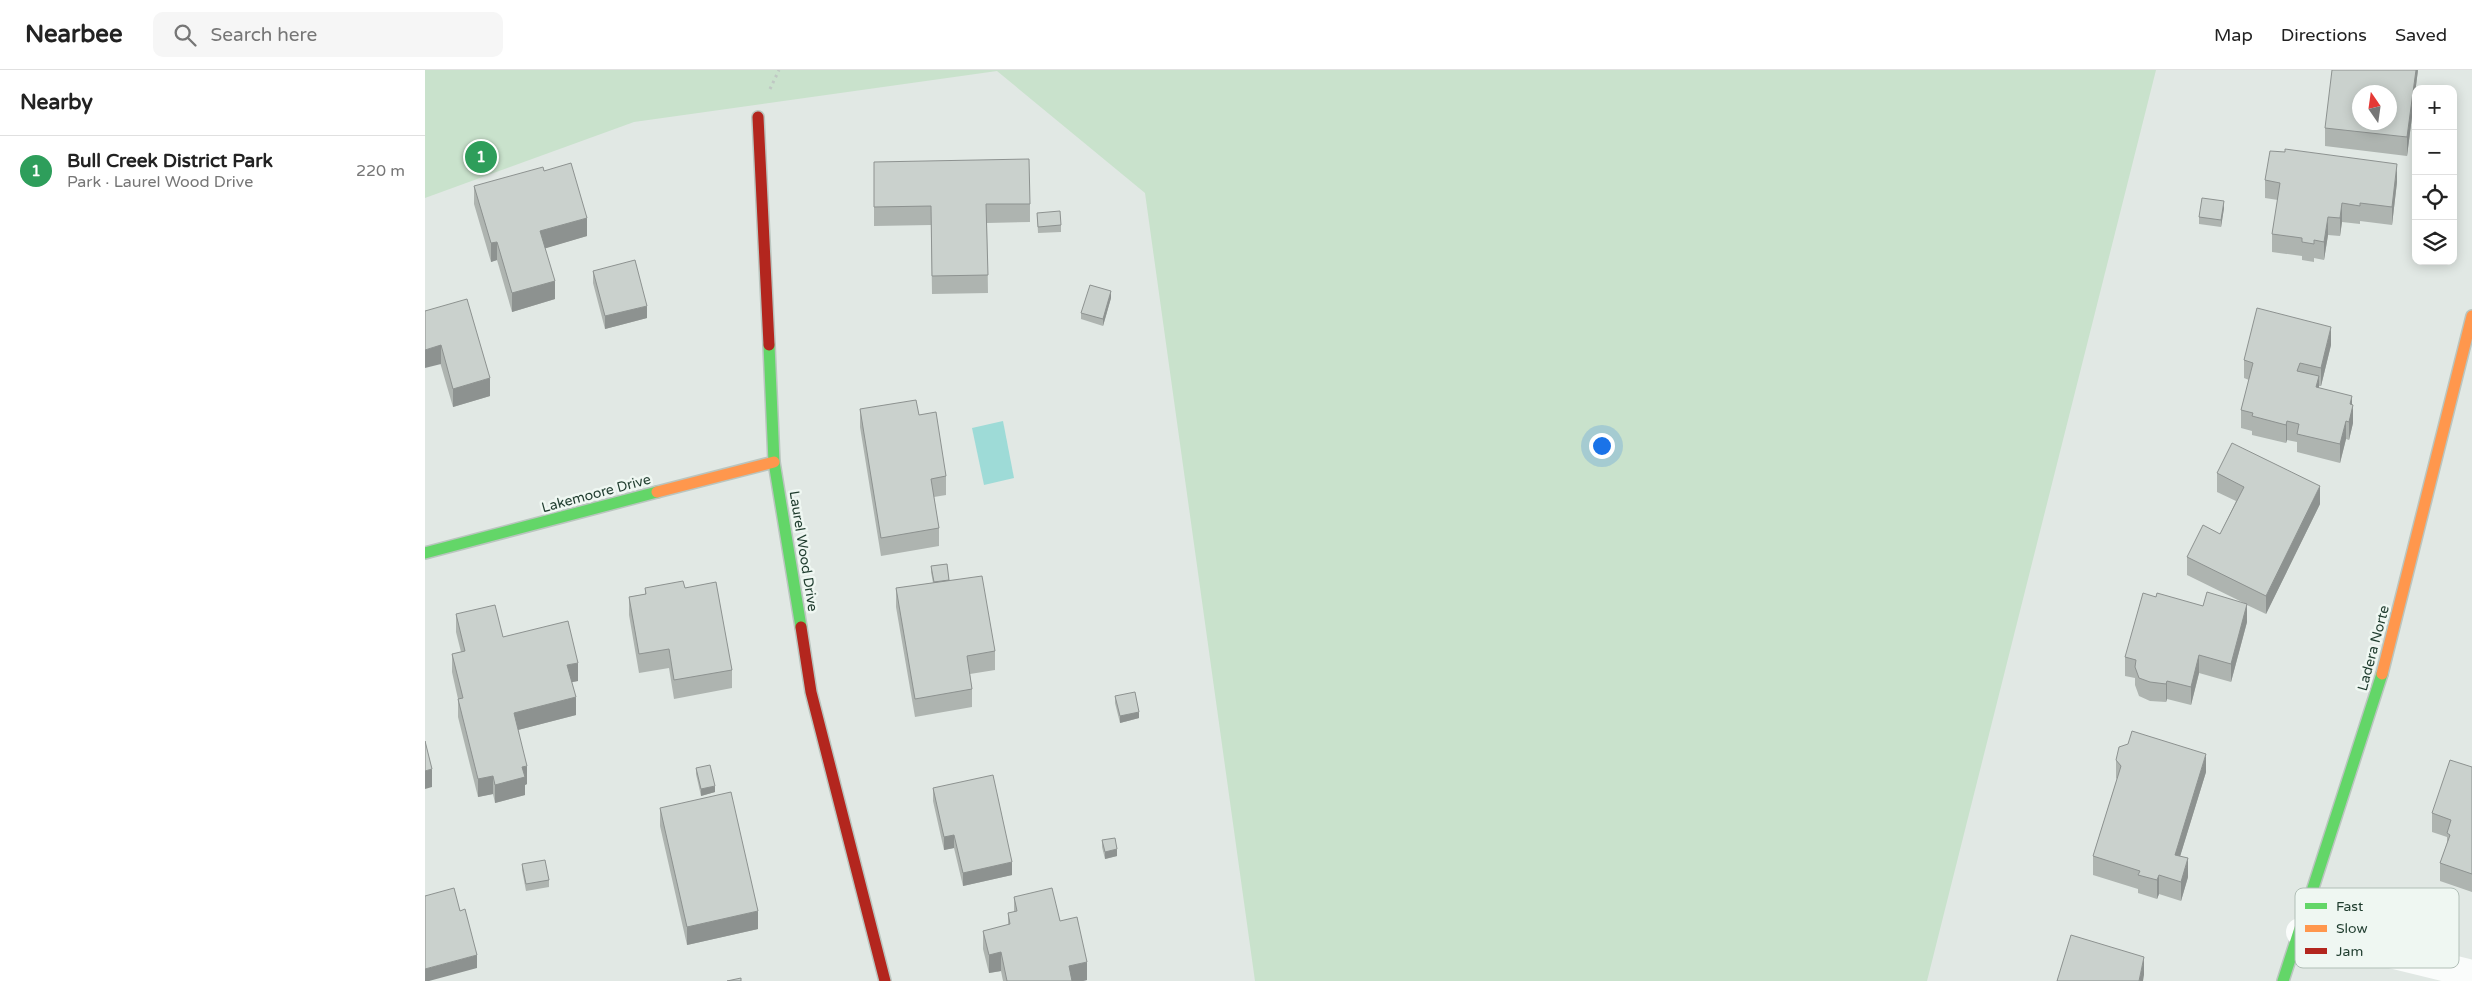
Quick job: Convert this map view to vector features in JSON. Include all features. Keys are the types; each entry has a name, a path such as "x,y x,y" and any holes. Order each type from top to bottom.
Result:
{"street":[{"name":"Laurel Wood Drive","path":"758,117 774,462 811,692 885,981"},
{"name":"Ladera Norte","path":"2314,888 2377,692 2472,316"},
{"name":"Lakemoore Drive","path":"425,553 774,462"},
{"name":"Ladera Norte","path":"2283,981 2295,946"},
{"path":"2447,968 2472,974"}],"green space":[{"path":"425,70 2156,70 1927,981 1255,981 1145,193 997,71 634,122 425,198"}],"water":[{"path":"1003,421 1014,478 984,485 972,428"}],"building":[{"path":"2332,70 2416,70 2414,85 2412,85 2407,137 2325,128"},
{"path":"2285,149 2397,164 2392,207 2360,203 2360,206 2342,203 2340,218 2328,217 2324,242 2314,240 2314,244 2302,242 2302,238 2272,234 2280,183 2265,180 2270,151 2285,152"},
{"path":"1029,159 1030,204 986,204 988,275 932,276 931,206 874,207 874,162"},
{"path":"571,163 587,218 540,231 555,281 512,293 497,242 491,243 474,186 543,167 544,171"},
{"path":"2202,198 2224,201 2221,220 2199,217"},
{"path":"1060,211 1061,225 1038,227 1037,213"},
{"path":"635,260 647,306 605,316 593,271"},
{"path":"1090,285 1111,291 1103,319 1081,313"},
{"path":"467,299 490,378 453,389 441,345 425,350 425,311"},
{"path":"2257,308 2331,327 2321,368 2300,363 2297,371 2319,376 2316,387 2352,396 2350,404 2353,405 2349,422 2346,421 2340,444 2297,434 2299,424 2287,421 2286,425 2252,416 2253,413 2241,410 2253,363 2244,360"},
{"path":"916,400 919,415 936,412 946,476 931,479 939,528 881,538 860,409"},
{"path":"2232,443 2320,486 2266,596 2187,557 2203,525 2220,534 2244,487 2217,473"},
{"path":"947,564 949,580 934,582 931,566"},
{"path":"982,576 995,651 967,656 972,689 915,699 896,588"},
{"path":"683,581 685,588 716,582 732,670 674,680 669,649 639,654 629,597 646,594 645,588"},
{"path":"2207,592 2247,604 2231,664 2199,655 2191,687 2167,681 2166,684 2150,682 2139,678 2135,667 2136,660 2125,657 2143,593 2156,597 2157,593 2203,606"},
{"path":"495,605 503,637 568,621 578,663 567,665 576,697 514,713 527,766 522,767 525,777 495,785 493,776 478,779 458,699 463,698 452,654 465,651 456,614"},
{"path":"1135,692 1139,712 1120,716 1115,696"},
{"path":"2132,731 2206,754 2175,855 2188,858 2181,882 2159,875 2157,880 2138,875 2140,871 2093,856 2121,766 2116,760 2119,747 2128,744"},
{"path":"425,741 432,769 425,771"},
{"path":"2450,760 2472,767 2472,874 2440,863 2450,835 2447,833 2451,820 2432,813"},
{"path":"710,765 715,786 701,789 696,768"},
{"path":"993,775 1012,862 963,873 954,835 944,837 933,788"},
{"path":"731,792 758,911 687,927 660,808"},
{"path":"1115,838 1117,849 1105,852 1102,840"},
{"path":"545,860 549,880 526,884 522,864"},
{"path":"454,888 460,911 465,909 477,955 425,969 425,896"},
{"path":"1052,888 1060,921 1077,917 1087,962 1069,966 1072,981 1007,981 1001,952 989,955 983,931 1010,924 1008,913 1017,911 1014,897"},
{"path":"2071,935 2144,957 2139,981 2057,981"},
{"path":"741,978 741,981 727,981"}],"traffic: fast":[{"path":"769,345 774,462 801,627"},
{"path":"425,553 657,492"},
{"path":"2313,888 2382,674"},
{"path":"2283,981 2295,944"}],"traffic: slow":[{"path":"2382,674 2472,316"},
{"path":"657,492 774,462"}],"traffic: jam":[{"path":"758,117 769,345"},
{"path":"801,627 811,692 885,981"}],"place":[{"name":"Bull Creek District Park","path":"481,157"}]}
